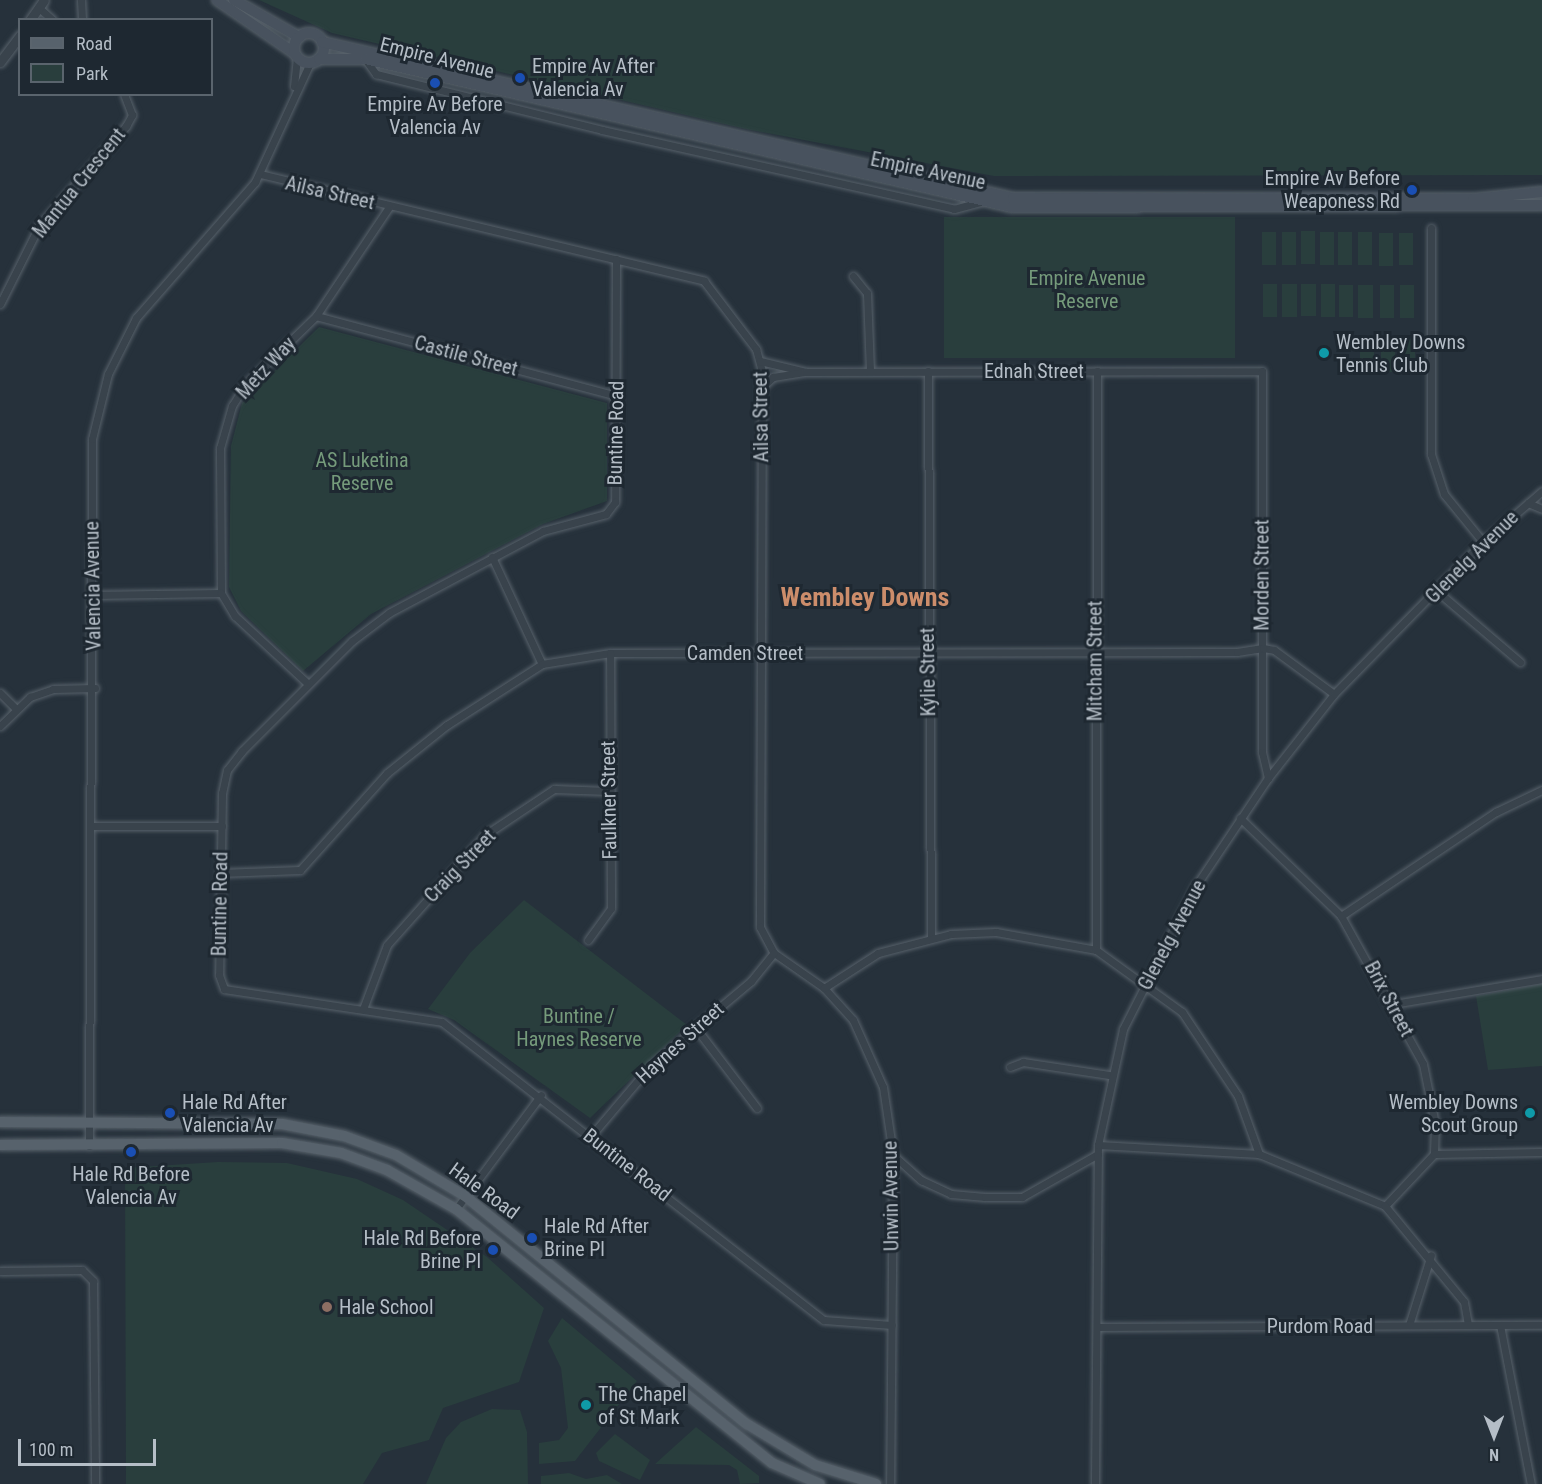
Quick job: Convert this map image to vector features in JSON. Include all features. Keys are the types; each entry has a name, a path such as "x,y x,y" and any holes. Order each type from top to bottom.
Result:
{"main road":[{"path":"217,0 296,56 314,61 322,42"},
{"path":"234,0 299,37 296,56"},
{"name":"Empire Avenue","path":"299,37 312,34 322,42 981,202 1044,209 1542,205"},
{"name":"Empire Avenue","path":"314,61 365,59 617,115 1013,198 1473,199 1542,192"},
{"name":"Hale Road","path":"0,1122 89,1123 222,1120 292,1126 344,1136 396,1155 465,1196 747,1424 815,1464 876,1484"},
{"name":"Hale Road","path":"0,1145 89,1146 222,1142 306,1147 387,1170 456,1209 738,1438 772,1463 820,1484"}],"street":[{"path":"81,0 81,18"},
{"path":"31,18 41,4 52,18"},
{"path":"0,62 18,38"},
{"name":"Valencia Avenue","path":"89,1146 95,688 92,595 92,439 108,374 136,318 211,237 260,174 293,88 296,56"},
{"path":"365,59 371,71 383,77 613,133 954,209 981,202"},
{"name":"Valencia Avenue","path":"293,88 314,61"},
{"name":"Mantua Crescent","path":"0,304 39,226 126,126 132,115 125,96"},
{"path":"613,133 617,115"},
{"name":"Ailsa Street","path":"260,174 388,207 704,281 727,304 760,362 762,387 763,653 760,927 774,953"},
{"name":"Metz Way","path":"221,593 220,448 232,406 246,384 316,316 388,207"},
{"path":"1431,228 1431,454 1444,494 1483,542"},
{"name":"Buntine Road","path":"616,259 615,502 606,513 543,531 390,613 308,683 228,771 220,873 224,989 442,1022 541,1095 590,1137 824,1320 892,1325"},
{"path":"854,276 867,293 870,371"},
{"name":"Castile Street","path":"316,316 616,396"},
{"name":"Ednah Street","path":"760,362 806,372"},
{"name":"Kylie Street","path":"928,371 927,652 932,937"},
{"name":"Mitcham Street","path":"1096,950 1094,653 1097,371"},
{"name":"Ednah Street","path":"762,387 773,377 806,372 1262,371"},
{"name":"Morden Street","path":"1262,371 1262,752 1268,778"},
{"name":"Glenelg Avenue","path":"1095,1484 1098,1145 1109,1075 1123,1029 1195,887 1268,778 1334,694 1438,592 1483,542 1542,491"},
{"name":"Glenelg Avenue","path":"1528,503 1542,509"},
{"path":"492,557 542,664"},
{"path":"1438,592 1520,662"},
{"path":"92,595 221,593 235,616 308,683"},
{"name":"Camden Street","path":"220,873 276,873 312,863 354,807 387,773 447,725 542,664 610,653 1094,653 1263,648 1274,650 1334,694"},
{"name":"Faulkner Street","path":"588,940 611,908 608,791 610,653"},
{"path":"0,726 15,708 52,689 95,688"},
{"path":"0,693 15,708"},
{"name":"Craig Street","path":"363,1009 387,945 485,835 555,789 608,791"},
{"path":"1341,916 1496,812 1542,790"},
{"name":"Brix Street","path":"1240,818 1341,916 1393,1004 1431,1090 1434,1154"},
{"path":"92,826 222,826"},
{"path":"824,988 861,961 932,937 996,932 1096,950 1182,1012 1208,1046 1238,1096 1259,1154"},
{"name":"Unwin Avenue","path":"774,953 824,988 853,1020 875,1063 893,1155 890,1484"},
{"name":"Haynes Street","path":"590,1137 651,1065 695,1028 774,953"},
{"path":"1393,1004 1542,979"},
{"path":"695,1028 758,1108"},
{"path":"1010,1067 1050,1064 1109,1075"},
{"path":"456,1209 541,1095"},
{"path":"1098,1145 1259,1154 1385,1206 1431,1255 1464,1302 1468,1325"},
{"path":"1385,1206 1434,1154 1542,1152"},
{"path":"893,1155 941,1189 985,1197 1022,1197 1098,1154"},
{"path":"1409,1325 1431,1255"},
{"path":"0,1271 89,1274 95,1484"},
{"path":"1500,1325 1531,1484"},
{"name":"Purdom Road","path":"1098,1327 1542,1325"}],"green space":[{"path":"259,0 1542,0 1542,175 994,176 746,129 332,33"},
{"name":"Empire Avenue Reserve","path":"944,217 1235,217 1235,358 944,358"},
{"path":"1301,231 1315,231 1315,264 1301,264"},
{"path":"1262,232 1276,232 1276,265 1262,265"},
{"path":"1282,232 1296,232 1296,265 1282,265"},
{"path":"1320,232 1334,232 1334,265 1320,265"},
{"path":"1338,232 1352,232 1352,265 1338,265"},
{"path":"1358,232 1372,232 1372,265 1358,265"},
{"path":"1379,233 1393,233 1393,266 1379,266"},
{"path":"1399,233 1413,233 1413,265 1399,265"},
{"path":"1263,284 1277,284 1277,317 1263,317"},
{"path":"1282,284 1297,284 1297,317 1282,317"},
{"path":"1301,284 1316,284 1316,316 1301,316"},
{"path":"1321,284 1335,284 1335,317 1321,317"},
{"path":"1339,285 1353,285 1353,317 1339,317"},
{"path":"1358,285 1373,285 1373,318 1358,318"},
{"path":"1380,285 1394,285 1394,318 1380,318"},
{"path":"1400,285 1414,285 1414,318 1400,318"},
{"name":"AS Luketina Reserve","path":"319,327 607,403 607,501 543,524 371,614 303,671 241,611 229,587 231,446 242,403"},
{"path":"1360,339 1374,339 1374,372 1360,372"},
{"path":"1381,339 1395,339 1395,372 1381,372"},
{"path":"1401,339 1415,339 1415,372 1401,372"},
{"name":"Buntine / Haynes Reserve","path":"524,900 687,1025 590,1118 454,1020 428,1009 470,953"},
{"path":"1542,984 1542,1066 1488,1070 1476,996"},
{"name":"Hale School","path":"218,1162 287,1163 357,1179 403,1200 487,1257 544,1308 519,1382 443,1408 429,1440 382,1453 363,1484 126,1484 125,1168"},
{"path":"562,1318 637,1381 575,1461 539,1464 539,1443 559,1440 568,1428 561,1368 548,1341"},
{"path":"492,1409 520,1410 527,1432 528,1484 426,1484 446,1438 461,1422"},
{"path":"696,1427 759,1476 759,1483 740,1484 737,1470 729,1465 655,1464"},
{"path":"615,1434 650,1460 640,1480 599,1461 596,1453"},
{"path":"569,1473 586,1479 607,1475 622,1484 541,1484 541,1476"}],"place":[{"name":"Empire Av After Valencia Av","path":"520,78"},
{"name":"Empire Av Before Valencia Av","path":"435,83"},
{"name":"Empire Av Before Weaponess Rd","path":"1412,190"},
{"name":"Wembley Downs Tennis Club","path":"1324,353"},
{"name":"Hale Rd After Valencia Av","path":"170,1113"},
{"name":"Wembley Downs Scout Group","path":"1530,1113"},
{"name":"Hale Rd Before Valencia Av","path":"131,1152"},
{"name":"Hale Rd After Brine Pl","path":"532,1238"},
{"name":"Hale Rd Before Brine Pl","path":"493,1250"},
{"name":"Hale School","path":"327,1307"},
{"name":"The Chapel of St Mark","path":"586,1405"}],"district":[{"name":"Wembley Downs","path":"865,598"}]}
